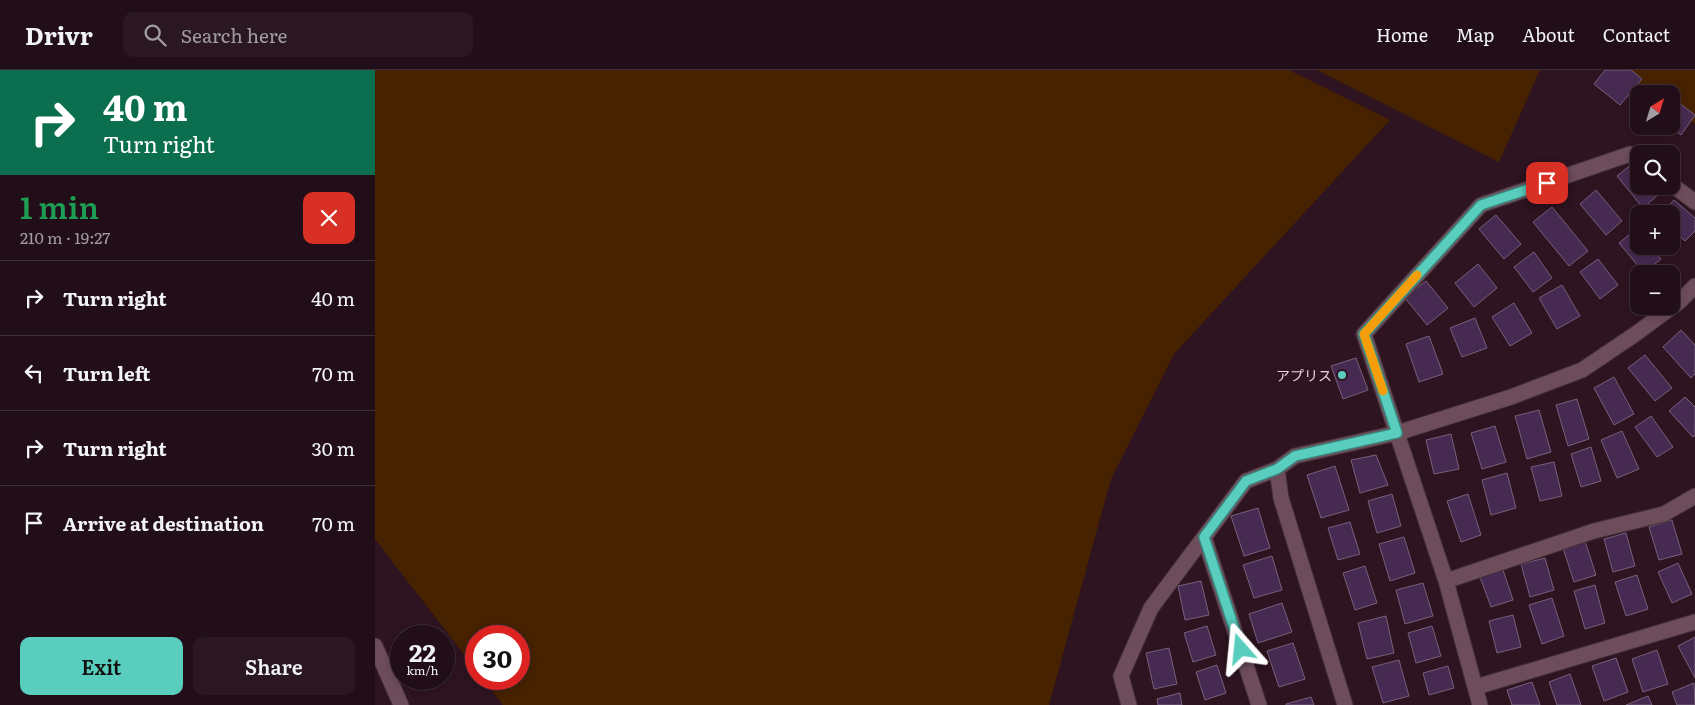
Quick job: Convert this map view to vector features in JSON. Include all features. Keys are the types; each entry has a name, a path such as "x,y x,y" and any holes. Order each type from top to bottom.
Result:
{"street":[{"path":"1481,705 1446,581 1364,334 1481,205 1630,154"},
{"path":"1680,191 1695,202"},
{"path":"1129,705 1121,676 1151,608 1246,481 1277,469 1295,456 1397,433 1511,397 1582,370 1679,302 1695,286"},
{"path":"1277,469 1281,498 1345,705"},
{"path":"1446,581 1594,531 1664,514 1695,496"},
{"path":"1204,537 1259,705"},
{"path":"1476,687 1695,622"},
{"path":"375,646 401,705"}],"shaded area":[{"path":"375,70 1289,70 1390,120 1174,354 1111,479 1049,705 503,705 491,690 530,690 530,625 465,625 465,656 455,643 455,625 441,625 375,539"},
{"path":"1317,70 1540,70 1499,162"},
{"path":"1622,70 1695,70 1695,124 1680,113 1680,85 1642,85"}],"building":[{"path":"1605,70 1631,70 1642,79 1637,85 1630,85 1630,93 1620,105 1594,84"},
{"path":"1680,104 1695,115 1680,134"},
{"path":"1630,165 1630,192 1617,176"},
{"path":"1596,190 1622,221 1606,235 1580,204"},
{"path":"1632,195 1658,195 1646,205 1641,205"},
{"path":"1674,200 1680,205 1669,205"},
{"path":"1680,205 1695,218 1695,231 1685,241 1680,236"},
{"path":"1552,207 1588,251 1569,266 1533,222"},
{"path":"1496,215 1521,244 1504,259 1479,229"},
{"path":"1630,234 1630,255 1658,255 1661,259 1654,265 1637,265 1619,243"},
{"path":"1534,252 1552,278 1533,292 1514,267"},
{"path":"1598,259 1618,285 1600,299 1580,272"},
{"path":"1478,264 1497,288 1474,307 1455,283"},
{"path":"1426,281 1448,308 1427,325 1405,298"},
{"path":"1562,285 1580,316 1557,329 1539,298"},
{"path":"1514,303 1532,333 1510,346 1492,317"},
{"path":"1475,318 1487,348 1462,357 1450,328"},
{"path":"1681,330 1695,345 1695,374 1691,378 1663,347"},
{"path":"1429,336 1443,374 1419,382 1406,344"},
{"path":"1645,355 1672,388 1655,401 1628,368"},
{"path":"1356,358 1368,390 1343,399 1331,366"},
{"path":"1614,377 1634,414 1614,425 1594,388"},
{"path":"1685,397 1695,407 1695,435 1693,437 1669,411"},
{"path":"1577,399 1589,439 1568,446 1556,405"},
{"path":"1539,410 1551,452 1527,459 1515,416"},
{"path":"1651,416 1673,447 1657,457 1635,427"},
{"path":"1495,426 1506,462 1482,469 1471,433"},
{"path":"1622,431 1639,469 1617,478 1601,440"},
{"path":"1451,434 1459,469 1434,474 1426,440"},
{"path":"1591,447 1601,481 1581,487 1571,454"},
{"path":"1376,455 1388,485 1360,493 1351,460"},
{"path":"1554,462 1562,496 1540,501 1531,467"},
{"path":"1335,466 1349,510 1321,518 1307,475"},
{"path":"1507,473 1516,508 1491,515 1482,480"},
{"path":"1392,494 1401,526 1377,533 1368,501"},
{"path":"1468,494 1481,535 1461,542 1447,501"},
{"path":"1258,508 1270,548 1244,556 1231,516"},
{"path":"1672,520 1682,554 1659,560 1649,527"},
{"path":"1350,522 1360,554 1338,560 1328,528"},
{"path":"1626,533 1635,566 1613,572 1604,539"},
{"path":"1404,537 1415,573 1390,581 1379,544"},
{"path":"1585,541 1596,575 1574,582 1563,548"},
{"path":"1272,556 1282,590 1254,598 1243,565"},
{"path":"1545,558 1554,590 1530,597 1521,564"},
{"path":"1678,563 1692,594 1672,603 1658,572"},
{"path":"1365,566 1377,603 1355,610 1343,573"},
{"path":"1503,570 1513,600 1491,607 1480,577"},
{"path":"1637,575 1648,609 1626,616 1615,582"},
{"path":"1201,581 1209,615 1185,620 1178,586"},
{"path":"1423,583 1433,616 1405,624 1396,590"},
{"path":"1595,585 1605,623 1585,629 1574,591"},
{"path":"1552,598 1564,636 1542,644 1529,605"},
{"path":"1282,603 1292,632 1258,643 1249,614"},
{"path":"1513,615 1521,647 1497,653 1489,621"},
{"path":"1386,616 1394,653 1367,659 1358,623"},
{"path":"1207,626 1216,655 1193,662 1184,633"},
{"path":"1432,626 1441,656 1416,663 1408,633"},
{"path":"1695,637 1695,678 1678,646"},
{"path":"1293,643 1305,679 1279,687 1267,651"},
{"path":"1169,648 1177,684 1154,689 1146,653"},
{"path":"1657,650 1668,684 1643,692 1632,659"},
{"path":"1616,658 1628,692 1604,701 1592,666"},
{"path":"1399,660 1409,696 1383,703 1372,667"},
{"path":"1217,665 1226,693 1205,700 1196,672"},
{"path":"1448,666 1454,688 1429,695 1423,673"},
{"path":"1570,674 1581,705 1557,705 1549,682"},
{"path":"1532,682 1540,705 1512,705 1507,690"},
{"path":"1694,683 1695,705 1677,705 1672,692"},
{"path":"1180,693 1182,705 1158,705 1157,699"},
{"path":"1648,696 1652,705 1626,705"},
{"path":"1311,697 1314,705 1286,705 1286,704"}],"slow traffic":[{"path":"1383,391 1364,334 1417,275"}],"place":[{"name":"アプリス","path":"1342,375"}],"route":[{"path":"1241,649 1204,537 1246,481 1277,469 1295,456 1397,433 1364,334 1481,205 1547,183"}]}
